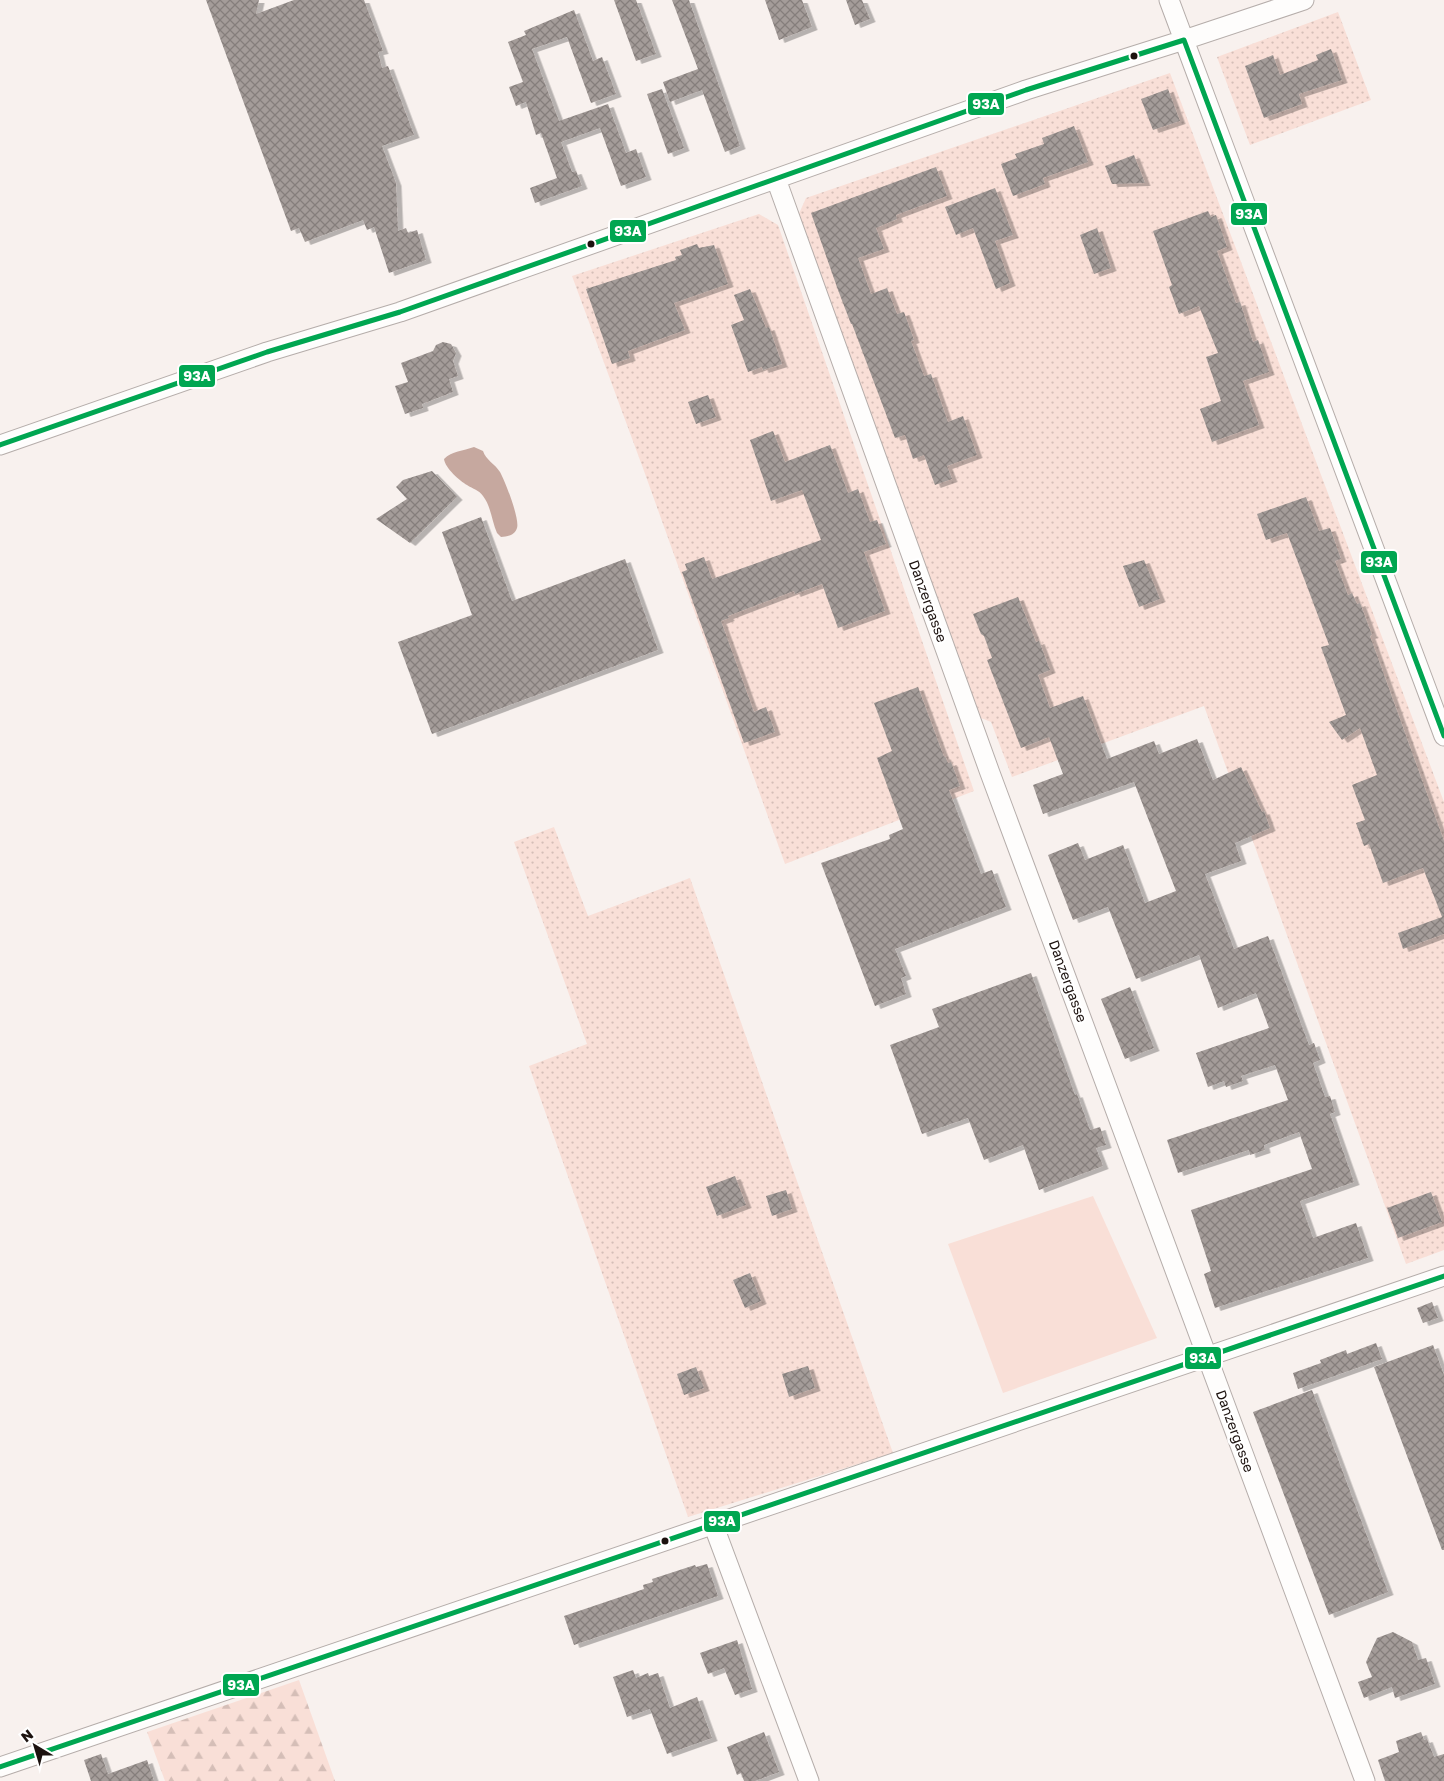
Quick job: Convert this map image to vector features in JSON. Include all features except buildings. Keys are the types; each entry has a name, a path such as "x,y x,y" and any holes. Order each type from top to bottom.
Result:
{"street":[{"path":"1169,0 1444,736"},
{"path":"0,445 267,352 400,312 1026,90 1304,0"},
{"name":"Danzergasse","path":"776,179 990,773 1365,1781"},
{"path":"0,1767 1444,1276"},
{"path":"713,1524 809,1781"}],"green space":[{"path":"1338,12 1371,100 1250,145 1217,57"},
{"path":"1170,73 1444,802 1444,1250 1406,1264 1204,706 1012,777 991,722 981,718 797,218 806,198"},
{"path":"759,214 778,225 974,791 785,864 572,276"},
{"path":"554,827 588,916 690,878 893,1453 688,1517 529,1066 587,1044 514,842"},
{"path":"1093,1196 1157,1338 1003,1393 948,1244"},
{"path":"299,1680 335,1781 165,1781 147,1732"}],"shaded area":[{"path":"474,447 483,451 500,472 505,483 517,523 516,530 506,537 501,537 497,533 488,504 483,496 457,477 445,463 444,459 451,454"}],"transit line":[{"name":"93A","path":"1184,40 1444,736"},
{"name":"93A","path":"0,445 267,352 400,312 1026,90 1184,40"},
{"name":"93A","path":"0,1767 1444,1276"}]}
